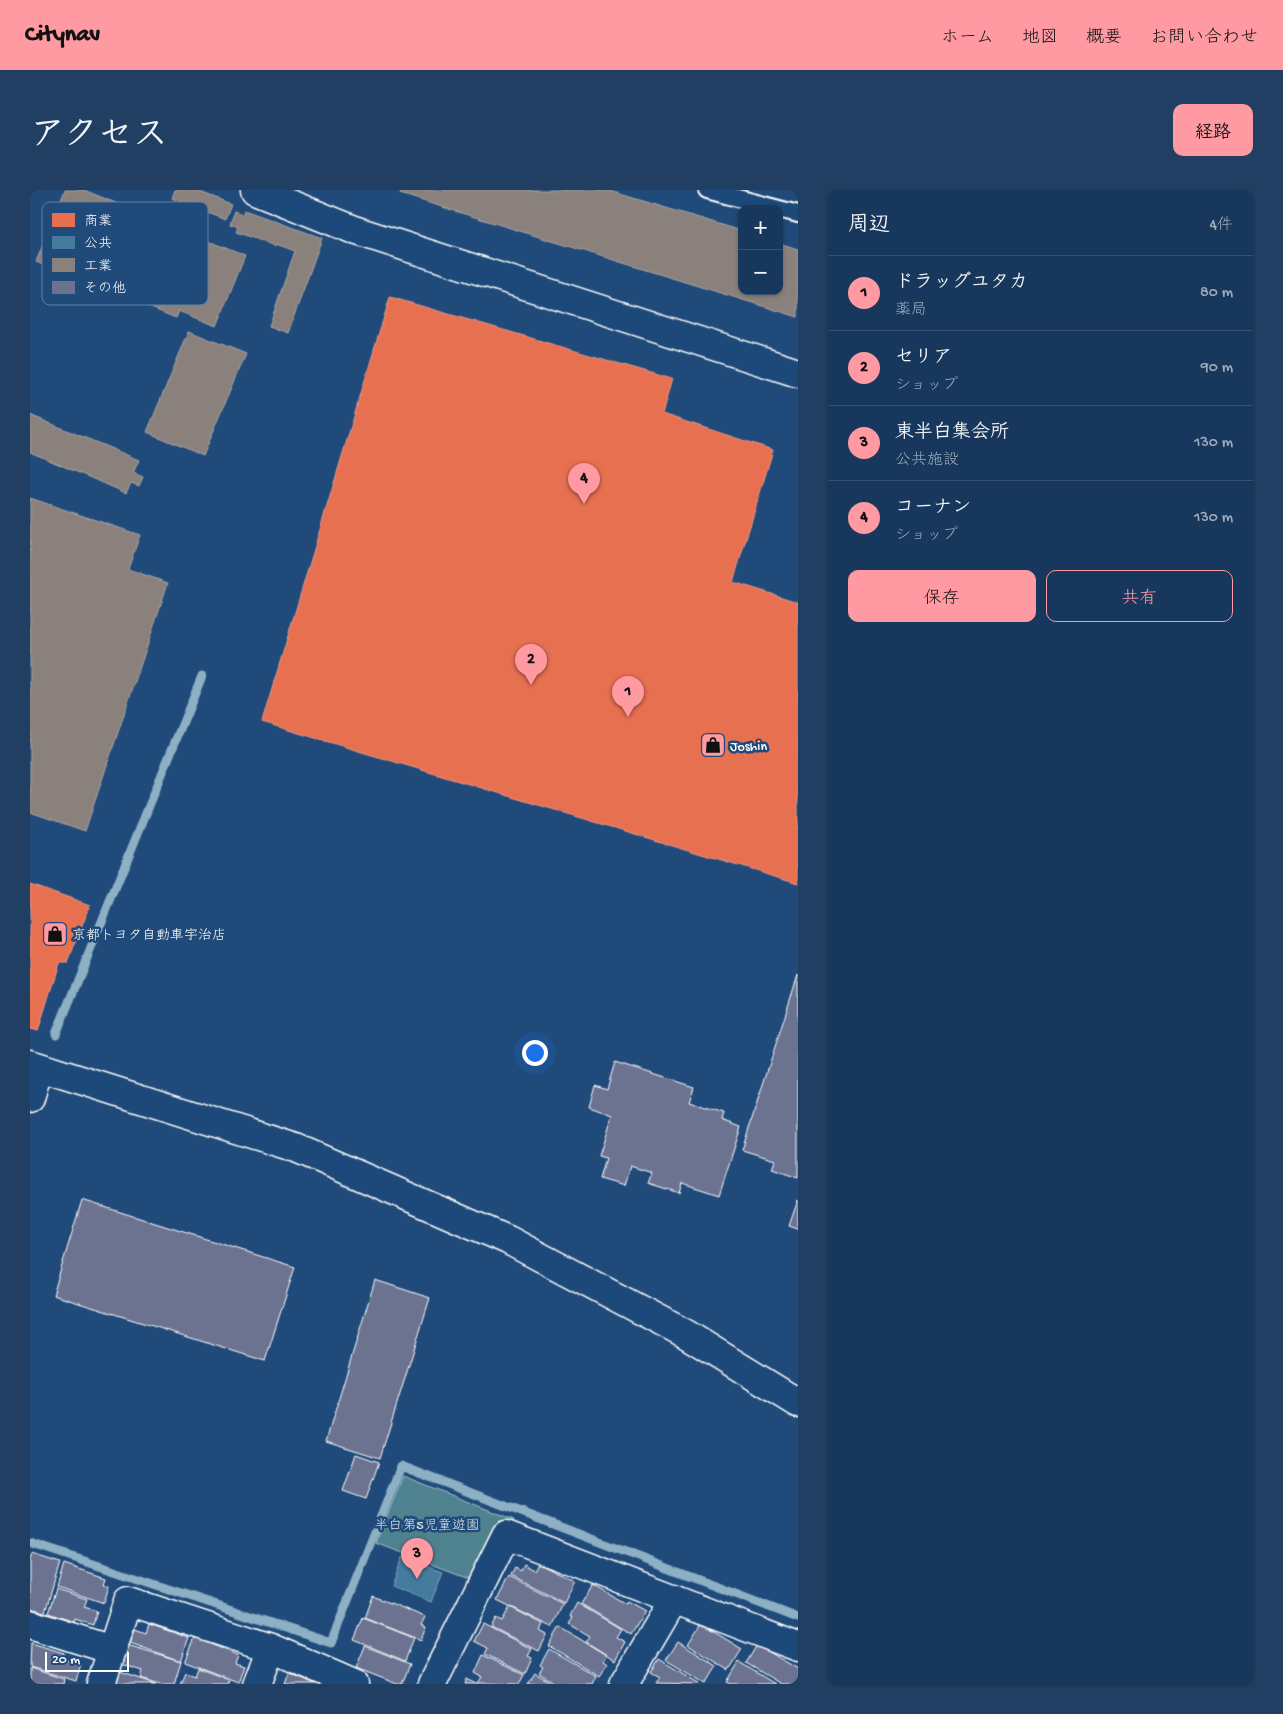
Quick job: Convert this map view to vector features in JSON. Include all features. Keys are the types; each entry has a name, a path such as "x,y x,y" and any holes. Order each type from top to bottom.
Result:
{"street":[{"path":"255,190 357,230 798,373"},
{"path":"30,1098 35,1066 296,1148 499,1236 686,1334 798,1402"},
{"path":"432,1684 506,1535 798,1647"},
{"path":"624,1684 674,1599"},
{"path":"101,1684 128,1601 271,1648 354,1684"},
{"path":"30,1624 112,1650"},
{"path":"258,1684 271,1648"}],"lane":[{"path":"707,190 798,214"}],"green space":[{"name":"半白第5児童遊園","path":"403,1476 514,1520 482,1583 376,1543"}],"building: 商業":[{"path":"390,297 672,379 662,414 773,450 733,582 798,602 798,883 262,722"},
{"name":"京都トヨタ自動車宇治店","path":"30,884 90,905 68,963 59,963 38,1031 30,1029"}],"building: 公共":[{"path":"402,1557 443,1572 431,1602 391,1586"}],"building: 工業":[{"path":"65,190 84,190 113,202 60,202"},
{"path":"175,190 195,190 231,204 225,219 208,212 208,202 182,202 172,198"},
{"path":"402,190 607,190 738,230 738,295 783,295 783,244 798,249 798,317 400,194"},
{"path":"244,210 322,238 288,333 269,326 295,251 236,232 238,227 230,224 234,211 243,214"},
{"path":"208,241 245,256 217,326 179,311 176,318 144,305 208,305"},
{"path":"42,247 42,264 36,262"},
{"path":"189,331 246,354 203,456 147,432"},
{"path":"30,415 139,460 133,473 143,477 139,486 131,483 126,493 30,452"},
{"path":"30,498 140,535 128,569 168,583 85,831 30,812"}],"building: その他":[{"path":"798,975 798,1178 772,1169 775,1160 742,1150"},
{"path":"615,1062 694,1087 689,1102 724,1113 722,1120 741,1127 719,1195 682,1183 679,1193 648,1183 652,1173 630,1166 624,1186 600,1179 606,1158 599,1156 612,1115 589,1107 595,1085 607,1089"},
{"path":"82,1200 295,1267 265,1361 53,1295"},
{"path":"798,1200 798,1229 789,1226"},
{"path":"375,1280 430,1298 380,1458 326,1441"},
{"path":"356,1454 379,1462 366,1499 343,1491"},
{"path":"32,1554 60,1563 45,1612 30,1608 30,1560"},
{"path":"538,1563 575,1581 564,1603 511,1576 515,1568 521,1571 524,1564 534,1570"},
{"path":"64,1564 106,1578 104,1584 109,1586 104,1603 57,1587"},
{"path":"509,1577 563,1604 552,1627 497,1600"},
{"path":"593,1585 626,1604 627,1601 645,1611 631,1634 581,1604"},
{"path":"56,1589 87,1599 84,1607 97,1611 93,1625 75,1619 74,1622 48,1613"},
{"path":"373,1596 425,1617 421,1625 426,1627 421,1640 365,1618"},
{"path":"577,1603 621,1629 616,1637 625,1642 615,1660 586,1642 590,1636 569,1624 573,1618 570,1616"},
{"path":"510,1607 543,1624 540,1631 547,1635 539,1651 491,1627 496,1618 502,1621"},
{"path":"363,1618 414,1638 405,1661 354,1640"},
{"path":"149,1624 189,1638 181,1661 130,1643 135,1629 146,1633"},
{"path":"483,1624 532,1649 528,1656 532,1658 525,1674 485,1654 488,1648 474,1641"},
{"path":"701,1624 742,1649 729,1670 688,1645"},
{"path":"560,1627 606,1655 603,1661 607,1664 599,1676 549,1646"},
{"path":"195,1638 238,1655 235,1663 244,1666 238,1682 185,1662"},
{"path":"678,1642 717,1666 706,1684 666,1660"},
{"path":"31,1643 64,1653 62,1659 81,1664 76,1681 30,1667"},
{"path":"127,1645 181,1661 174,1684 160,1684 141,1678 143,1671 121,1664"},
{"path":"757,1645 798,1669 798,1684 781,1684 746,1663"},
{"path":"365,1646 410,1664 402,1684 397,1684 356,1668"},
{"path":"549,1649 596,1676 592,1684 557,1684 539,1673 543,1667 540,1665"},
{"path":"483,1655 524,1675 519,1684 478,1683 482,1677 475,1673"},
{"path":"659,1659 700,1684 656,1683 660,1677 651,1672"},
{"path":"739,1662 775,1684 731,1684 727,1682"},
{"path":"30,1668 64,1679 63,1684 30,1684"},
{"path":"198,1668 229,1680 227,1684 180,1684 185,1672 195,1676"},
{"path":"117,1671 156,1684 112,1684"},
{"path":"289,1673 316,1684 285,1684"},
{"path":"535,1673 554,1684 528,1684"},
{"path":"467,1679 477,1684 465,1684"}],"waterway":[{"path":"56,1034 202,676"},
{"path":"30,1543 331,1643 401,1466 798,1618"}],"place":[{"name":"コーナン","path":"584,504"},
{"name":"セリア","path":"531,685"},
{"name":"ドラッグユタカ","path":"628,717"},
{"name":"Joshin","path":"713,745"},
{"name":"京都トヨタ自動車宇治店","path":"55,934"},
{"name":"東半白集会所","path":"417,1579"}]}
